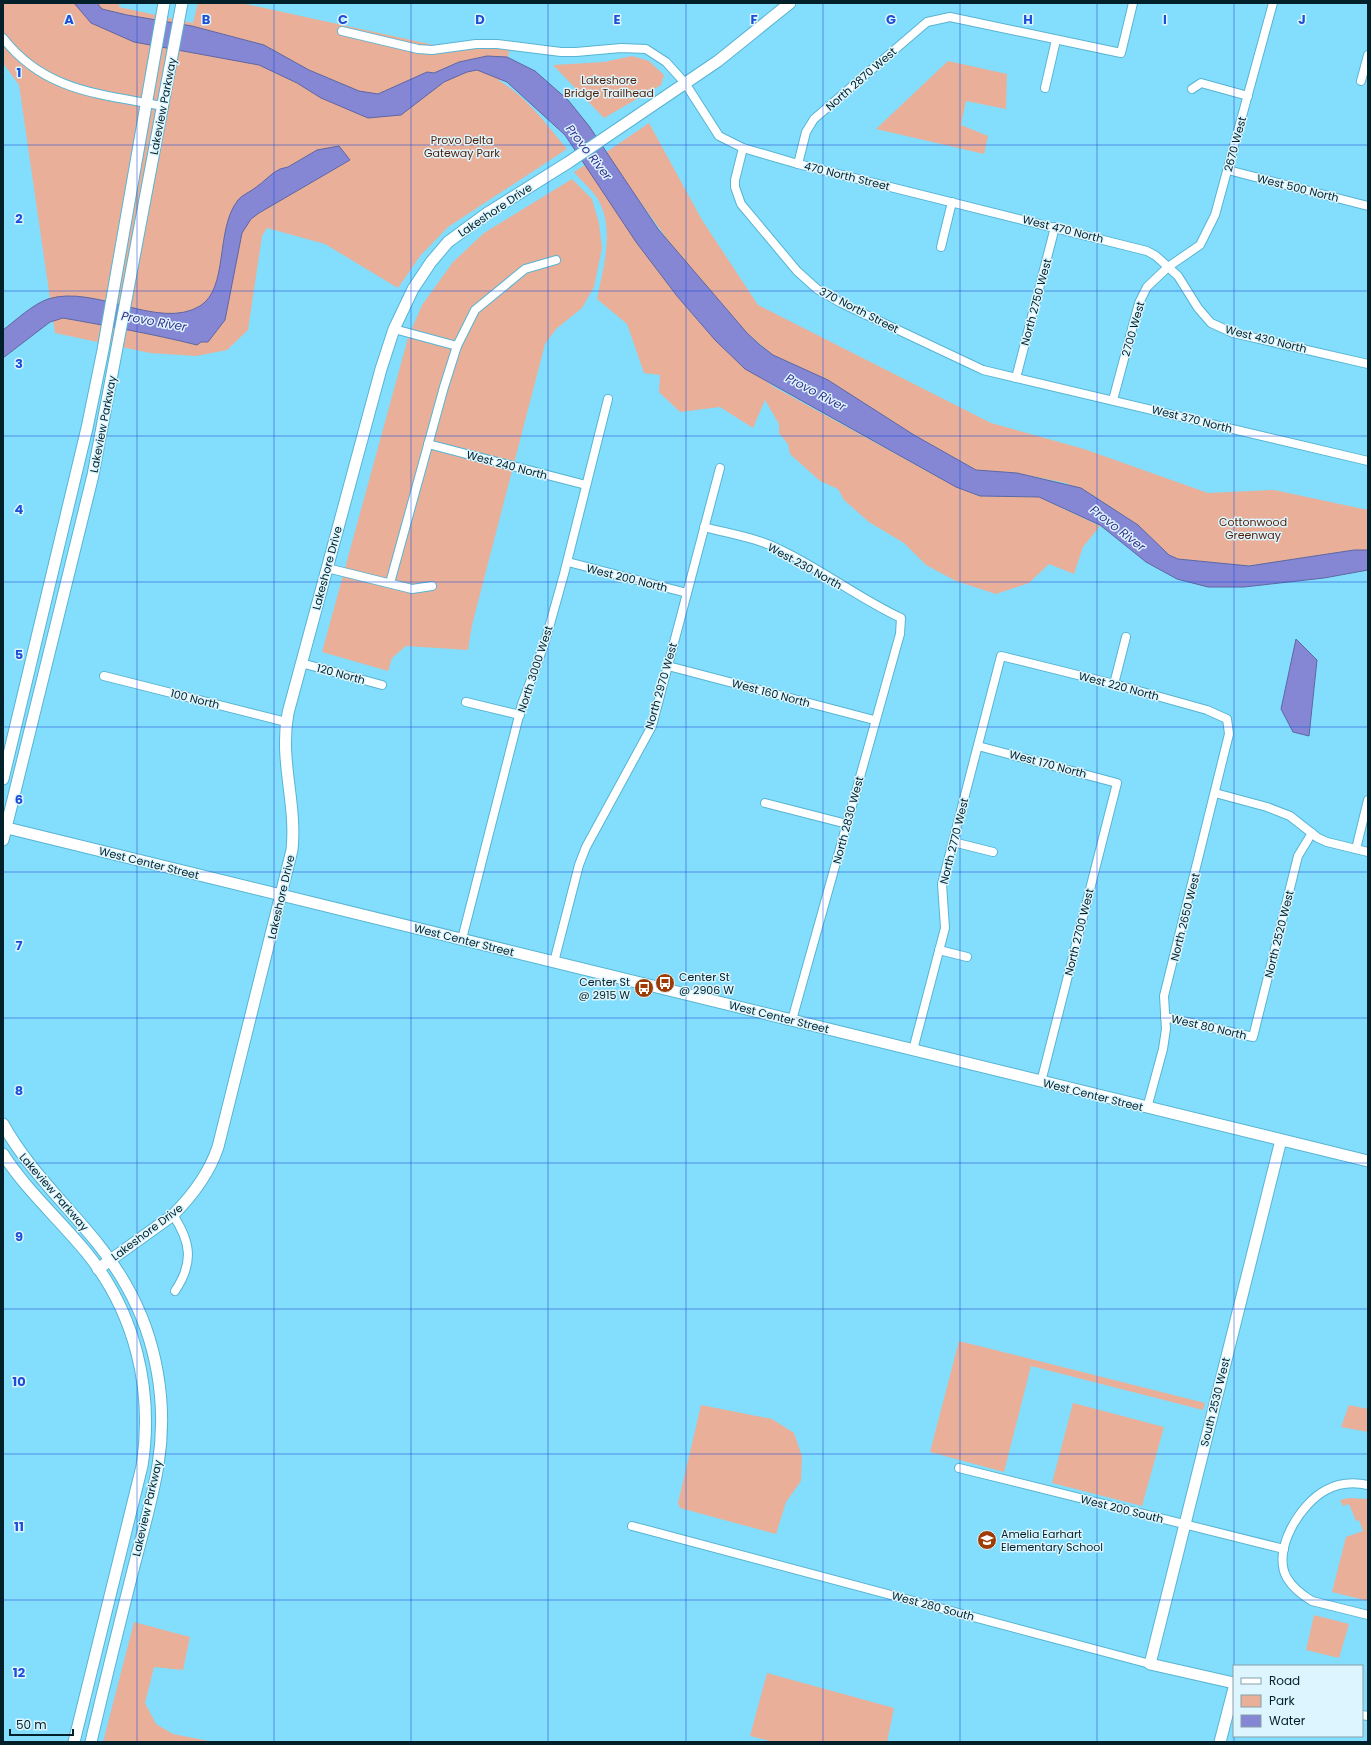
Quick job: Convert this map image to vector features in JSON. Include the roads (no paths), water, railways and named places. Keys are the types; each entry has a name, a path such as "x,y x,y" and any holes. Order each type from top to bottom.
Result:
{"street":[{"name":"Lakeview Parkway","path":"3,779 76,475 103,350 164,3"},
{"name":"Lakeshore Drive","path":"98,1269 173,1215 198,1186 211,1166 218,1147 290,861 294,828 285,760 286,722 380,369 394,329 413,289 431,262 448,242 486,214 569,162 734,50 790,3"},
{"path":"1045,88 1056,40 1121,53 1133,3"},
{"name":"2670 West","path":"1168,267 1200,245 1215,215 1273,3"},
{"name":"Lakeview Parkway","path":"3,840 5,827 89,497 182,4"},
{"name":"North 2870 West","path":"798,164 806,132 814,119 927,22 950,17 1056,40"},
{"path":"342,31 418,49 432,50 476,44 498,44 568,52 621,48 646,49 666,62 685,83 719,136 743,148"},
{"path":"3,38 28,65 58,83 76,89 163,106"},
{"path":"1361,81 1368,55"},
{"path":"1192,89 1201,84 1248,96"},
{"name":"470 North Street","path":"743,148 798,164 952,202"},
{"name":"370 North Street","path":"743,148 735,180 735,187 740,204 797,271 817,289 840,303 983,370 1016,378"},
{"name":"West 500 North","path":"1228,170 1368,206"},
{"path":"941,247 952,202"},
{"name":"West 470 North","path":"952,202 1147,251 1156,256 1168,267"},
{"name":"North 2750 West","path":"1016,378 1056,227"},
{"path":"390,583 428,444 457,346 475,310 525,269 556,260"},
{"name":"West 430 North","path":"1168,267 1178,276 1198,308 1211,323 1232,332 1368,364"},
{"name":"2700 West","path":"1113,400 1139,302 1147,286 1168,267"},
{"path":"394,329 457,346"},
{"name":"West 370 North","path":"1016,378 1368,461"},
{"name":"North 3000 West","path":"462,939 520,715 545,642 568,562 608,399"},
{"name":"West 240 North","path":"428,444 586,485"},
{"name":"North 2970 West","path":"554,962 579,865 586,847 652,726 720,468"},
{"name":"West 230 North","path":"704,527 762,542 783,551 882,610 901,618"},
{"name":"West 200 North","path":"568,562 687,592"},
{"path":"327,568 412,589 432,586"},
{"name":"North 2830 West","path":"792,1020 847,824 874,720 900,634 901,618"},
{"path":"1114,684 1126,638"},
{"name":"West 220 North","path":"1001,656 1114,684 1207,710 1227,719 1229,726"},
{"name":"North 2770 West","path":"913,1050 945,928 942,884 1001,656"},
{"name":"120 North","path":"301,663 382,685"},
{"name":"West 160 North","path":"668,666 874,720"},
{"name":"100 North","path":"104,676 286,722"},
{"path":"466,702 520,715"},
{"name":"North 2650 West","path":"1147,1108 1163,1049 1166,1030 1164,996 1215,793 1229,734 1229,726"},
{"name":"West 170 North","path":"978,746 1117,782"},
{"name":"North 2700 West","path":"1041,1082 1117,782"},
{"path":"1215,793 1267,807 1290,816 1312,833 1327,842 1368,852"},
{"path":"1356,849 1368,800"},
{"path":"765,803 847,824"},
{"name":"West Center Street","path":"5,827 1368,1161"},
{"name":"North 2520 West","path":"1253,1037 1298,856 1312,833"},
{"path":"953,842 993,852"},
{"path":"939,950 967,957"},
{"name":"West 80 North","path":"1165,1017 1253,1037"},
{"name":"Lakeview Parkway","path":"3,1124 26,1161 97,1241 134,1299 150,1342 159,1387 161,1434 158,1464 91,1742"},
{"name":"South 2530 West","path":"1150,1664 1281,1140"},
{"name":"Lakeview Parkway","path":"3,1154 23,1182 85,1252 98,1269 118,1303 135,1345 144,1389 146,1435 139,1480 74,1742"},
{"path":"173,1215 189,1249 185,1273 176,1291"},
{"name":"West 200 South","path":"959,1468 1284,1549"},
{"path":"1368,1485 1352,1484 1338,1486 1320,1494 1309,1503 1296,1519 1287,1537 1284,1549 1285,1573 1287,1578 1301,1594 1312,1601 1368,1616"},
{"name":"West 280 South","path":"632,1526 1150,1664 1233,1683"},
{"path":"1220,1742 1233,1692"}],"water":[{"name":"Provo River","path":"74,3 97,3 102,9 127,15 192,26 264,45 309,70 359,91 378,94 427,72 434,73 459,62 487,56 507,57 535,71 568,100 589,126 658,229 747,333 773,355 828,380 914,435 976,470 1017,473 1081,488 1138,525 1169,555 1178,559 1249,566 1354,550 1368,550 1368,570 1324,578 1244,587 1208,587 1177,579 1146,562 1100,525 1039,497 980,496 956,487 745,369 715,340 677,296 636,242 565,135 507,82 477,70 467,72 444,82 401,115 368,118 321,98 297,83 259,65 134,42 91,23"},
{"name":"Provo River","path":"339,146 350,160 251,219 242,233 225,320 208,342 201,342 197,345 63,318 50,322 3,358 3,330 30,309 48,299 66,296 86,297 146,311 166,313 184,312 200,306 209,297 215,286 219,272 226,226 231,212 238,200 280,169 288,167 317,150"},
{"path":"1296,639 1317,660 1309,736 1293,732 1281,709"}],"place":[{"name":"Center St @ 2906 W","path":"665,983"},
{"name":"Center St @ 2915 W","path":"644,988"},
{"name":"Amelia Earhart Elementary School","path":"987,1540"}],"park label":[{"name":"Lakeshore Bridge Trailhead","path":"609,86"},
{"name":"Provo Delta Gateway Park","path":"462,146"},
{"name":"Cottonwood Greenway","path":"1253,528"}]}
